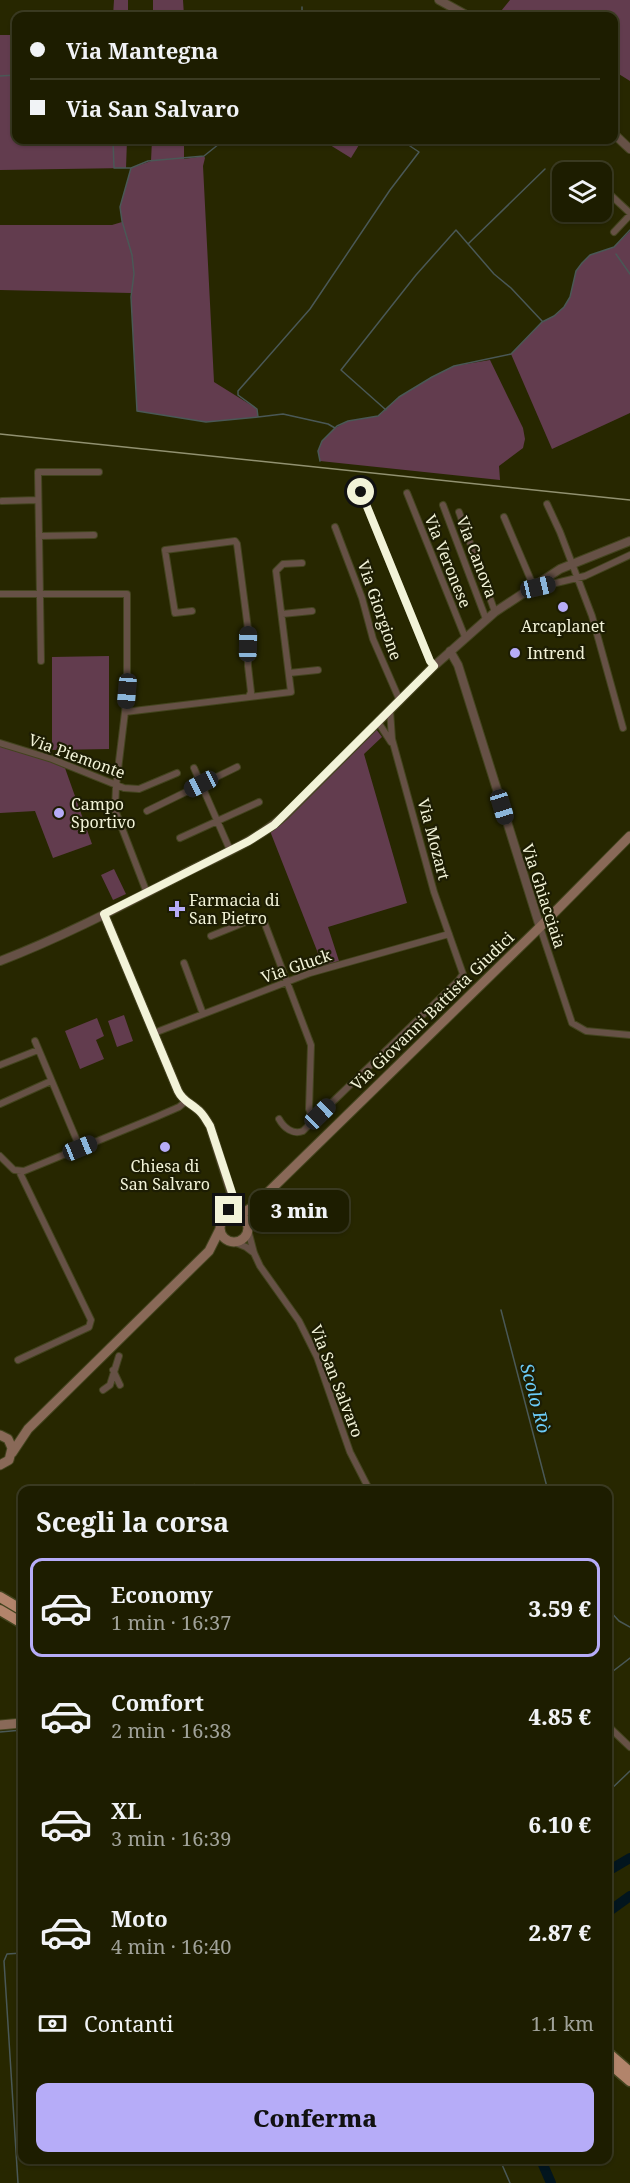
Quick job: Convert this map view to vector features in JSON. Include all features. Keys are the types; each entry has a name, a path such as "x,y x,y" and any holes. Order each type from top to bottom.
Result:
{"highway":[{"path":"0,1597 18,1608"},
{"path":"0,1605 18,1616"},
{"path":"0,1611 18,1621"},
{"path":"612,2056 630,2072"},
{"path":"612,2065 630,2081"}],"main road":[{"name":"Via Giovanni Battista Giudici","path":"226,1216 239,1215 254,1206 630,836"},
{"name":"Via Giovanni Battista Giudici","path":"248,1228 254,1206"},
{"path":"209,1251 244,1238 248,1228 246,1221 239,1215"},
{"path":"0,1465 9,1460 28,1429 209,1251 226,1216"},
{"path":"220,1229 223,1237 232,1242"},
{"path":"0,1435 15,1434 28,1429"},
{"path":"0,1435 11,1443 12,1453"},
{"path":"0,1725 18,1723"}],"street":[{"path":"439,0 461,12"},
{"path":"618,138 630,150"},
{"path":"612,197 630,214 614,232"},
{"path":"41,661 38,472 99,472"},
{"path":"361,492 434,666"},
{"name":"Via Veronese","path":"407,493 465,637"},
{"path":"2,501 38,500"},
{"path":"547,504 592,616 623,728"},
{"name":"Via Canova","path":"443,505 486,619"},
{"path":"459,512 495,612"},
{"path":"504,517 533,585"},
{"name":"Via Giorgione","path":"335,527 362,598 373,639 400,701"},
{"path":"39,536 94,535"},
{"path":"125,712 244,699 249,696 251,692 248,629 235,541 165,550 175,613 192,611"},
{"path":"0,961 147,893 264,832 280,820 434,666 486,619 533,585 572,563 630,541"},
{"path":"525,591 577,579 630,555"},
{"path":"249,696 255,698 291,692 277,568 283,564 302,562"},
{"path":"0,594 127,594 127,691 115,802 118,818 147,893"},
{"path":"282,614 312,611"},
{"name":"Via Ghiacciaia","path":"450,651 458,665 572,1023 586,1031 630,1035"},
{"path":"290,673 318,670"},
{"name":"Via Mozart","path":"315,1115 320,1114 462,976 463,972 434,892 395,751 390,710"},
{"name":"Via Mozart","path":"378,722 395,751"},
{"name":"Via Piemonte","path":"0,743 52,759 116,786 139,789 177,773"},
{"path":"147,811 237,767"},
{"path":"194,768 230,850"},
{"path":"180,838 259,801"},
{"path":"104,914 178,1091 185,1102 197,1109 210,1126 239,1215"},
{"path":"211,936 261,917 311,1045 309,1109 311,1114 315,1115 307,1127 300,1132 291,1132 283,1126 279,1119"},
{"name":"Via Gluck","path":"154,1033 310,973 449,934"},
{"path":"184,963 203,1014"},
{"path":"35,1041 80,1148"},
{"path":"0,1065 38,1050"},
{"path":"0,1104 51,1081"},
{"path":"0,1156 14,1170 32,1168 179,1107 185,1102"},
{"path":"18,1360 89,1327 91,1320 19,1171"},
{"path":"226,1216 233,1196"},
{"name":"Via San Salvaro","path":"248,1228 254,1253 260,1266 299,1321 313,1348 350,1452 367,1486"},
{"path":"232,1242 254,1253"},
{"path":"103,1390 110,1385 119,1356"},
{"path":"113,1370 120,1385"},
{"path":"612,1730 630,1747"}],"shaded area":[{"path":"114,0 128,0 128,12 113,12"},
{"path":"153,0 183,0 184,12 153,12"},
{"path":"510,0 630,0 630,81 618,74 618,12 500,12"},
{"path":"0,35 12,35 12,144 127,144 126,168 0,170"},
{"path":"152,144 184,144 184,159 204,156 205,158 203,166 214,382 257,409 258,417 206,422 137,411 131,293 0,290 0,225 112,225 122,222 120,207 131,168 151,161"},
{"path":"328,144 360,144 351,158"},
{"path":"630,231 630,413 552,449 511,354 542,322 554,316 564,307 570,297 576,271 582,263 590,255 614,247"},
{"path":"490,360 523,428 525,439 523,448 499,466 500,480 320,461 318,451 322,441 335,428 348,421 378,416 399,397 454,366"},
{"path":"109,656 109,749 52,750 52,657"},
{"path":"376,729 382,737 364,754 407,903 328,927 339,961 323,966 270,831"},
{"path":"0,746 47,760 65,768 92,844 53,858 35,811 0,813"},
{"path":"114,869 126,894 113,900 101,875"},
{"path":"124,1015 133,1041 117,1047 108,1021"},
{"path":"97,1018 104,1036 96,1040 104,1059 80,1069 65,1031"}],"waterway":[{"path":"302,7 302,12"},
{"path":"0,76 12,75"},
{"path":"113,144 114,168 131,168"},
{"path":"219,144 204,156 148,161 131,168 120,207 132,255 134,274 131,297 137,411 206,422 258,417"},
{"path":"335,428 328,424 283,414 258,417 257,409 238,395 238,391 310,309 390,190 419,152 407,144"},
{"path":"468,244 545,169"},
{"path":"386,410 341,370 416,275 456,230 494,274 511,288 542,321"},
{"path":"320,461 318,451 322,441 337,426 348,421 378,416 399,397 454,366 511,354 542,322 554,316 564,307 570,297 576,271 582,263 590,255 614,247 630,230"},
{"path":"616,254 630,274"},
{"name":"Scolo Rò","path":"501,1310 547,1486"},
{"name":"Scolo Rò","path":"612,1613 619,1621 630,1627"},
{"path":"612,1672 630,1658"},
{"path":"0,1732 18,1730"},
{"name":"Scolo Rò","path":"612,1788 630,1771"},
{"path":"612,1869 630,1858"},
{"path":"612,1909 630,1896"},
{"path":"18,1953 7,1954 4,1961 18,2183"},
{"path":"502,2164 510,2183"},
{"path":"543,2164 551,2183"}],"railway":[{"path":"0,434 630,500"}],"place":[{"name":"Arcaplanet","path":"563,607"},
{"name":"Intrend","path":"515,653"},
{"name":"Campo Sportivo","path":"59,813"},
{"name":"Farmacia di San Pietro","path":"177,909"},
{"name":"Chiesa di San Salvaro","path":"165,1147"}],"route":[{"path":"229,1210 233,1196 210,1126 204,1115 185,1102 178,1091 104,914 249,841 274,825 434,666 361,492"}]}
